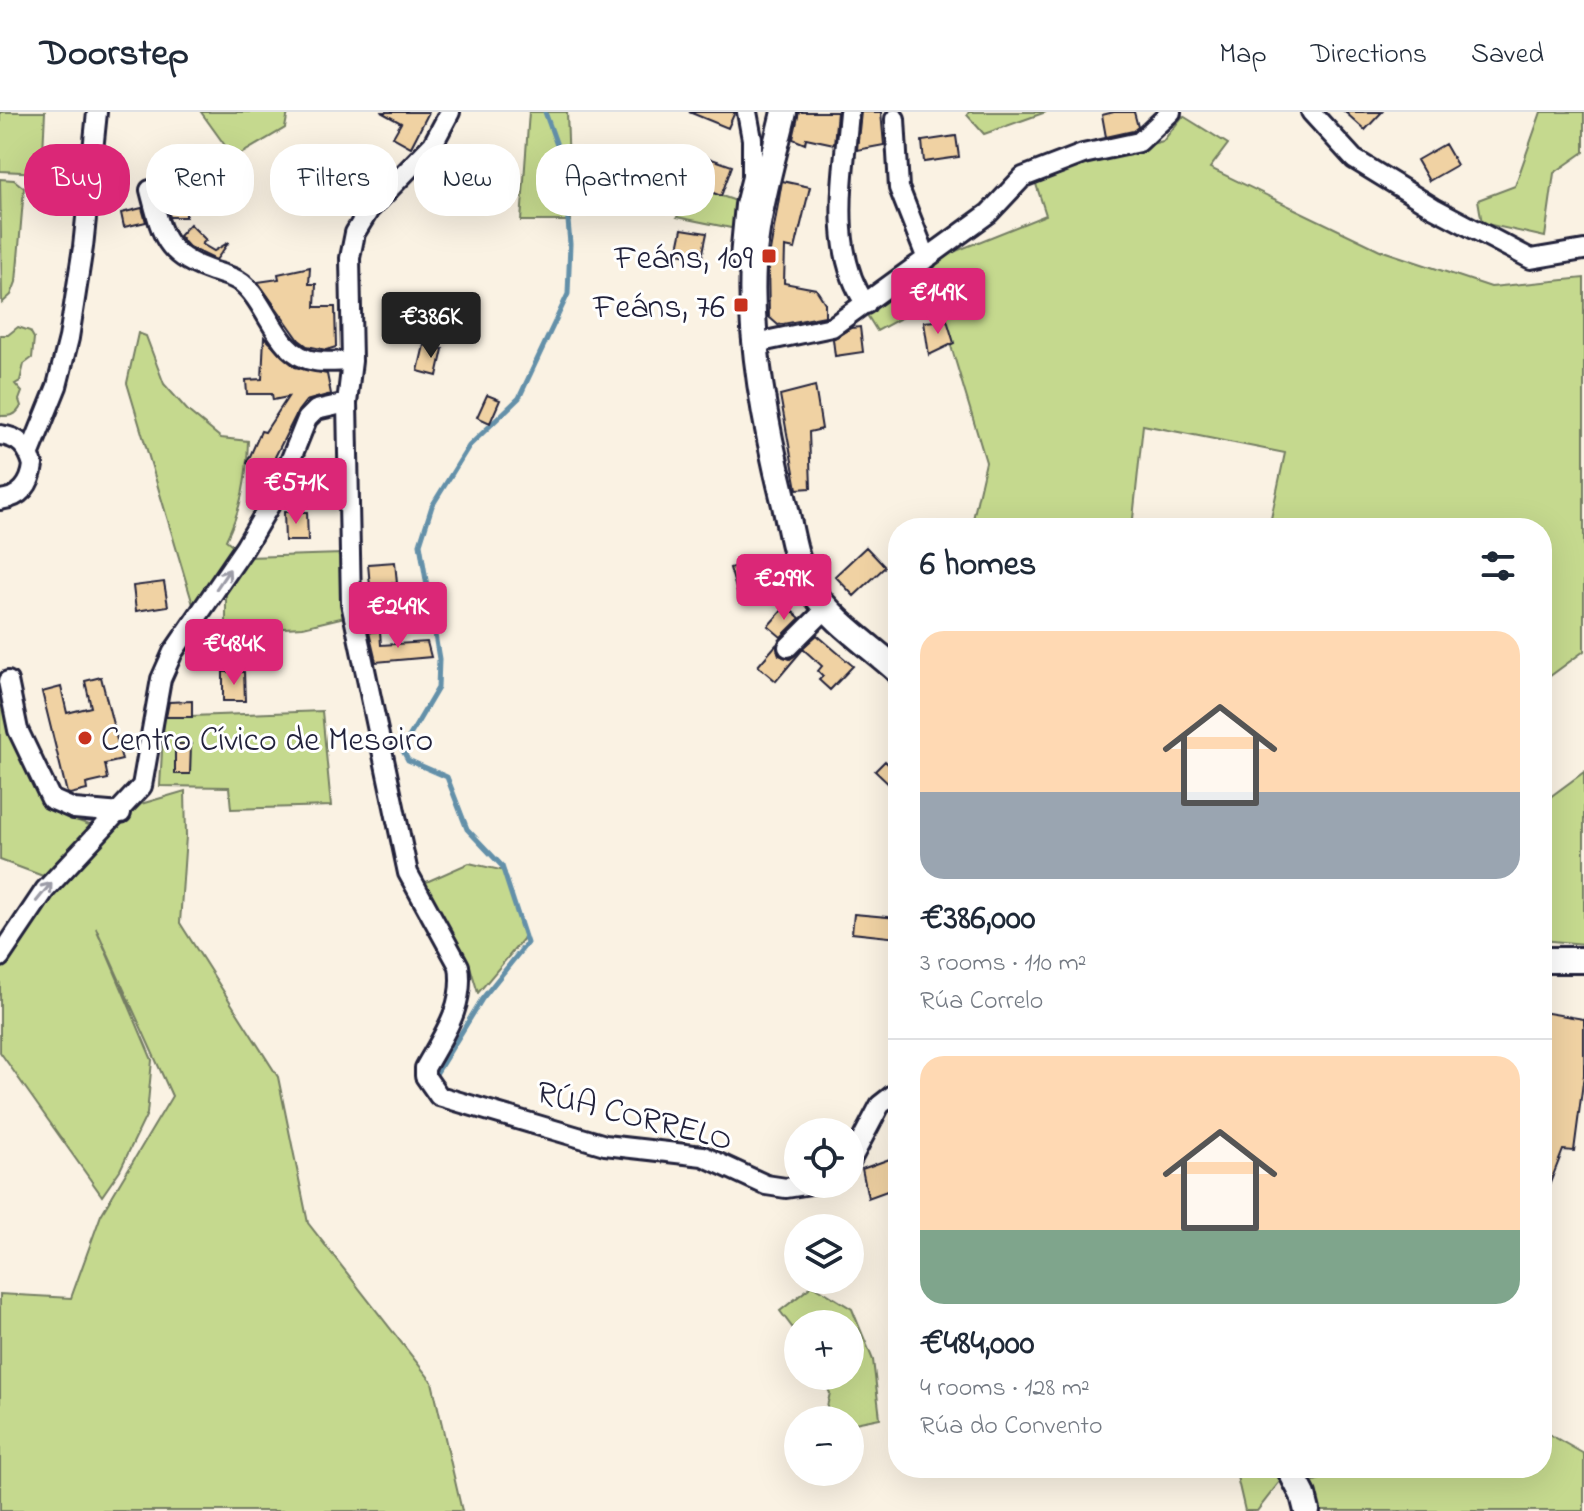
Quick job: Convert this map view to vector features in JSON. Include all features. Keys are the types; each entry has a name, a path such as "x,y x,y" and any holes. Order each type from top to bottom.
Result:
{"street":[{"path":"0,500 19,494 27,486 33,465 30,453 57,386 69,338 83,247 97,112"},
{"name":"RÚA CORRELO","path":"450,112 433,144 369,210 355,233 348,281 352,361 347,403 351,603 408,873 459,966 461,983 454,1016 425,1068 428,1083 439,1096 605,1145 703,1156 766,1185 784,1188"},
{"path":"747,112 752,139 752,177 745,205 740,257 753,278"},
{"path":"784,112 756,232 753,278 756,343 776,471 800,568 827,608 888,662"},
{"path":"849,112 844,169 844,258 856,290 866,304"},
{"path":"756,343 832,327 989,213 1023,177 1083,154 1139,142 1171,112"},
{"path":"1311,112 1354,159 1434,208 1531,259 1584,250"},
{"path":"895,119 899,188 927,259"},
{"path":"158,216 168,246 181,257 240,281 265,308 276,334 300,355 315,361 352,361"},
{"path":"0,957 45,890 121,813 142,786 161,679 173,652 245,547 278,491 307,419 316,410 347,403"},
{"path":"7,436 40,424"},
{"path":"7,436 30,453"},
{"path":"788,647 827,608"},
{"path":"8,681 18,730 51,799 74,809 121,813"},
{"path":"1552,960 1584,960"},
{"path":"864,1135 880,1105 888,1099"},
{"path":"1294,1478 1307,1511"}],"green space":[{"path":"0,112 45,112 43,144 24,144 24,172 0,171"},
{"path":"201,112 288,112 285,128 254,146 224,144"},
{"path":"529,112 567,112 568,144 536,144 536,216 571,216 571,221 521,221"},
{"path":"969,112 1046,112 984,134 967,115"},
{"path":"1541,112 1584,112 1584,152 1554,173 1545,237 1482,223 1478,200 1515,186"},
{"path":"1183,116 1228,144 1210,168 1380,250 1491,287 1584,278 1584,651 1552,675 1552,518 1271,518 1285,453 1143,425 1133,518 973,518 986,462 926,263 1046,215 1035,181 1084,161 1163,141"},
{"path":"0,179 14,180 24,188 16,282 11,295 2,303"},
{"path":"715,194 739,202 736,229 677,217 715,216"},
{"path":"924,269 934,300 877,331 864,310"},
{"path":"18,327 30,331 34,338 32,358 24,364 20,381 15,384 22,392 19,400 21,406 13,415 0,416 0,335 8,335"},
{"path":"138,333 146,336 164,384 188,411 221,438 248,441 243,492 226,540 235,547 194,608 127,383"},
{"path":"342,554 349,616 303,627 226,631 226,587 247,557"},
{"path":"0,680 9,726 44,808 92,826 43,876 0,860"},
{"path":"322,711 331,806 231,809 229,787 160,786 164,717"},
{"path":"1584,772 1584,944 1552,941 1552,796"},
{"path":"185,791 186,836 180,923 278,1077 308,1223 432,1382 462,1511 0,1511 0,1294 71,1298 101,1215 172,1096 96,928 152,1060 147,1114 120,1170 102,1196 0,1052 0,962 46,898 141,804"},
{"path":"469,863 505,871 524,938 478,993 469,963 424,883"},
{"path":"802,1294 828,1294 852,1310 784,1310 784,1316 780,1311"},
{"path":"864,1338 873,1360 880,1418 864,1421 864,1406 827,1406 828,1390 864,1390"},
{"path":"1552,1436 1584,1454 1584,1511 1305,1511 1305,1484 1324,1478 1552,1478"},
{"path":"1237,1478 1280,1478 1257,1511 1245,1511"}],"building":[{"path":"381,112 429,112 411,147 393,137 401,123"},
{"path":"689,112 735,112 728,128"},
{"path":"799,112 837,112 834,144 806,138 805,144 793,139"},
{"path":"861,112 881,112 884,145 857,150"},
{"path":"1134,112 1138,127 1106,137 1102,115"},
{"path":"1345,112 1382,112 1365,130"},
{"path":"956,136 959,157 924,162 922,141"},
{"path":"1445,144 1457,165 1429,181 1417,160"},
{"path":"715,160 732,166 721,196 715,194"},
{"path":"782,181 810,187 795,249 785,247 784,283 816,289 825,303 825,316 778,325 769,317 768,263"},
{"path":"142,208 146,222 124,227 122,216 130,216 130,211"},
{"path":"190,224 206,240 202,244 214,251 229,242 216,260 189,247 179,236"},
{"path":"682,229 707,233 702,257 677,253"},
{"path":"310,267 309,284 316,284 315,307 335,307 336,347 326,350 307,346 299,340 258,282 279,279 278,274"},
{"path":"947,320 954,343 929,355 924,322"},
{"path":"860,327 863,352 835,356 833,339 851,328"},
{"path":"264,337 295,367 327,374 331,394 306,401 298,411 275,457 278,459 272,475 247,463 261,431 265,432 288,397 273,400 272,394 247,394 246,380 262,379"},
{"path":"424,345 443,349 437,376 418,371"},
{"path":"815,386 822,429 809,432 811,488 797,489 780,395"},
{"path":"487,395 500,400 490,423 477,417"},
{"path":"284,512 307,512 308,541 285,541"},
{"path":"866,547 885,567 854,596 835,576"},
{"path":"769,556 779,589 740,602 730,568"},
{"path":"395,562 397,583 370,586 368,564"},
{"path":"164,582 168,606 136,611 133,586"},
{"path":"786,606 800,618 781,637 768,626"},
{"path":"380,631 381,645 427,642 431,657 376,662 369,632"},
{"path":"817,635 853,666 830,690 819,680 823,676 818,671 822,666 803,649 776,681 758,666 776,645 779,655 790,659"},
{"path":"223,672 244,672 245,701 223,701"},
{"name":"Centro Cívico de Mesoiro","path":"101,677 122,760 105,764 108,779 86,784 87,790 70,794 67,793 42,692 61,687 67,713 91,707 85,681"},
{"path":"192,701 192,717 166,717 169,702"},
{"path":"175,744 191,744 190,774 175,774"},
{"path":"885,761 888,764 888,783 875,771"},
{"path":"854,914 888,917 888,937 852,933"},
{"path":"1552,1014 1584,1019 1584,1075 1574,1151 1563,1150 1552,1178"},
{"path":"888,1160 888,1191 868,1198 864,1168"}],"waterway":[{"path":"436,1074 482,999 527,943 502,866 467,829 447,777 408,760 402,749 438,688 439,659 420,544 432,506 469,446 519,398 568,294 570,244 563,162 545,112"}],"place":[{"name":"Feáns, 109","path":"769,256"},
{"name":"Feáns, 76","path":"741,305"},
{"name":"Centro Cívico de Mesoiro","path":"85,738"}]}
